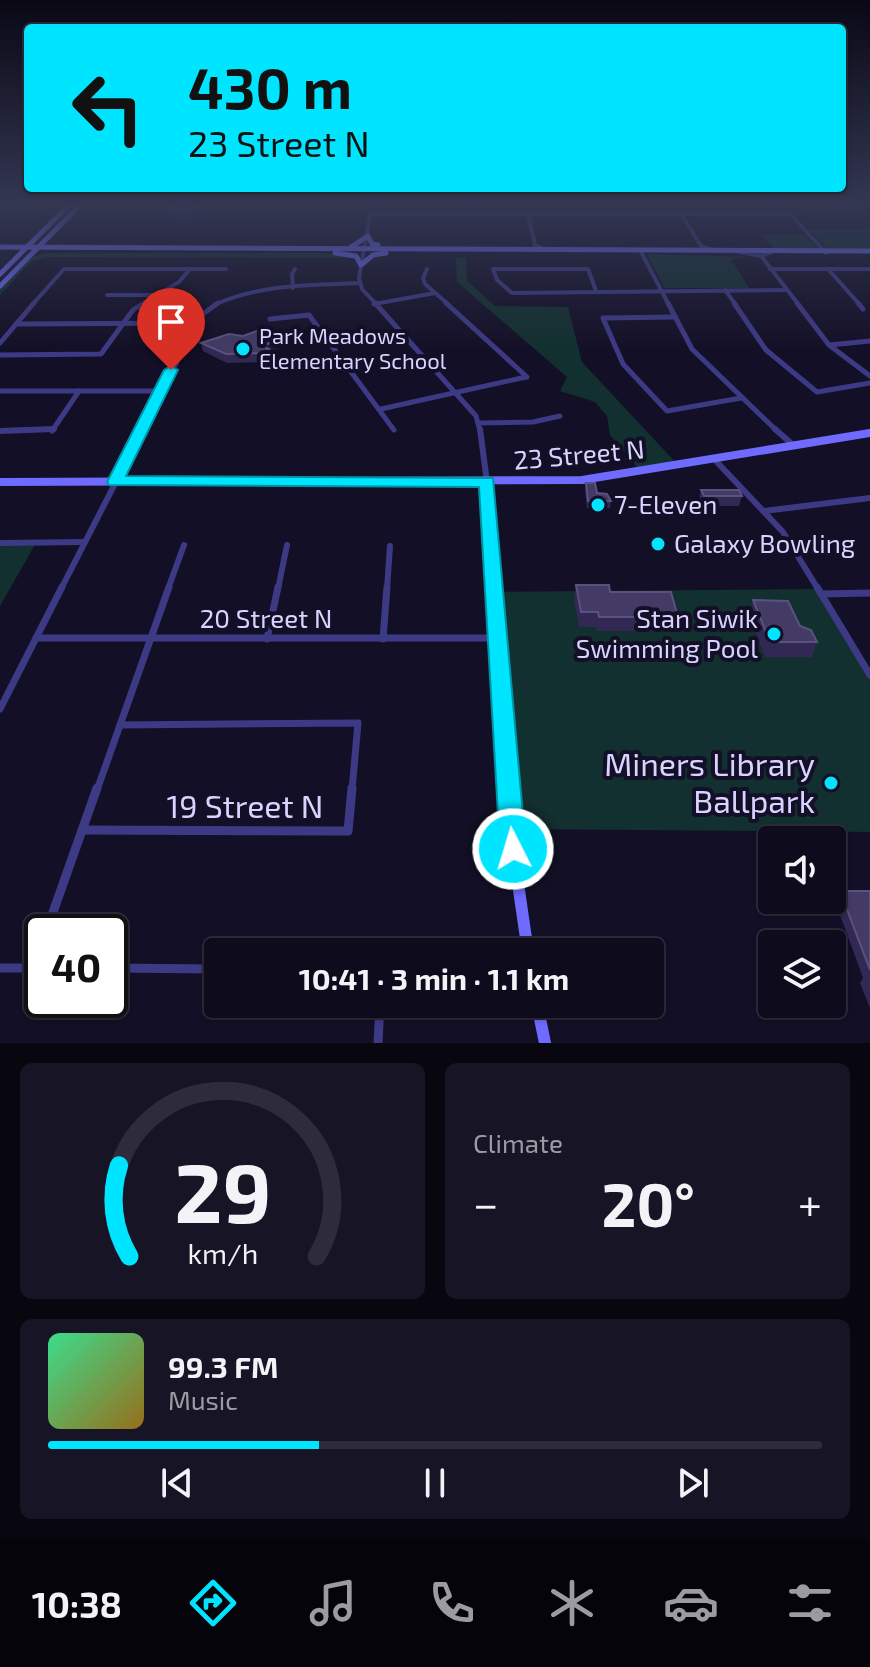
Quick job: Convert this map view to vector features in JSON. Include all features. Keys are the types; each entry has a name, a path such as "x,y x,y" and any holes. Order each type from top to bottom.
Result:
{"main road":[{"path":"13,254 13,260"},
{"path":"0,274 23,254"},
{"path":"0,286 26,254"},
{"path":"20,266 27,254"},
{"path":"0,286 20,266 38,255 47,254"},
{"path":"342,254 354,255 361,265 373,255 384,254"},
{"name":"23 Street N","path":"0,482 582,480 870,433"},
{"path":"487,482 513,849 526,938"},
{"path":"540,1018 545,1043"}],"street":[{"path":"363,254 360,283 374,304 456,392 479,423 487,482"},
{"path":"642,254 673,317 699,358 793,445"},
{"path":"748,254 767,254"},
{"path":"761,256 829,345 870,376"},
{"path":"0,343 64,269 226,269"},
{"path":"0,355 101,354 133,309 179,281 190,269"},
{"path":"293,288 292,274 295,269"},
{"path":"381,409 527,377 435,293 424,281 427,269"},
{"path":"596,291 588,269 493,269 497,280 512,293 786,290"},
{"path":"770,269 870,269"},
{"path":"828,269 863,309"},
{"path":"0,709 195,323 206,310 222,300 255,292 360,283"},
{"path":"725,290 766,350 817,392 870,383"},
{"path":"374,304 435,293"},
{"path":"107,295 156,295"},
{"path":"270,319 309,315 394,430"},
{"path":"673,317 603,318 623,364 667,411 741,398"},
{"path":"16,324 195,323"},
{"path":"332,344 400,332"},
{"path":"829,345 870,341"},
{"path":"0,391 160,391"},
{"path":"0,431 52,431 79,391"},
{"path":"479,423 533,422 560,416"},
{"path":"714,459 783,532 869,671"},
{"path":"764,511 870,498"},
{"path":"0,543 85,542"},
{"path":"52,914 184,545"},
{"path":"267,639 287,545"},
{"path":"383,639 390,546"},
{"path":"821,594 870,593"},
{"name":"20 Street N","path":"36,638 496,638"},
{"name":"19 Street N","path":"82,830 348,831 358,723 120,725"},
{"path":"0,968 24,968"},
{"path":"128,968 204,969"},
{"path":"378,1043 379,1018"}],"green space":[{"path":"45,254 327,254 356,258 48,257 32,261 0,295 0,287 33,257"},
{"path":"647,254 753,257 731,259 749,288 664,288"},
{"path":"456,258 466,258 467,281 495,306 568,307 582,362 678,465 641,472 610,435 607,416 595,402 560,391 567,377 457,282"},
{"path":"0,543 36,543 0,606"},
{"path":"817,589 870,675 870,832 846,832 846,826 758,826 758,831 511,829 494,592"}],"building":[{"path":"265,328 284,337 263,346 269,349 263,353 226,354 201,343 229,334 243,336"},
{"path":"586,483 595,483 597,493 607,494 611,501 588,501"},
{"path":"701,490 739,490 742,496 704,496"},
{"path":"576,585 609,585 610,592 671,592 678,617 599,617 598,612 581,612"},
{"path":"753,600 788,601 800,626 811,630 817,642 770,642"},
{"path":"846,891 870,891 870,970 846,907"}],"place":[{"name":"Park Meadows Elementary School","path":"243,349"},
{"name":"7-Eleven","path":"598,505"},
{"name":"Galaxy Bowling","path":"658,544"},
{"name":"Stan Siwik Swimming Pool","path":"774,634"},
{"name":"Miners Library Ballpark","path":"831,783"}],"route":[{"path":"171,370 115,482 487,482 513,849"}]}
